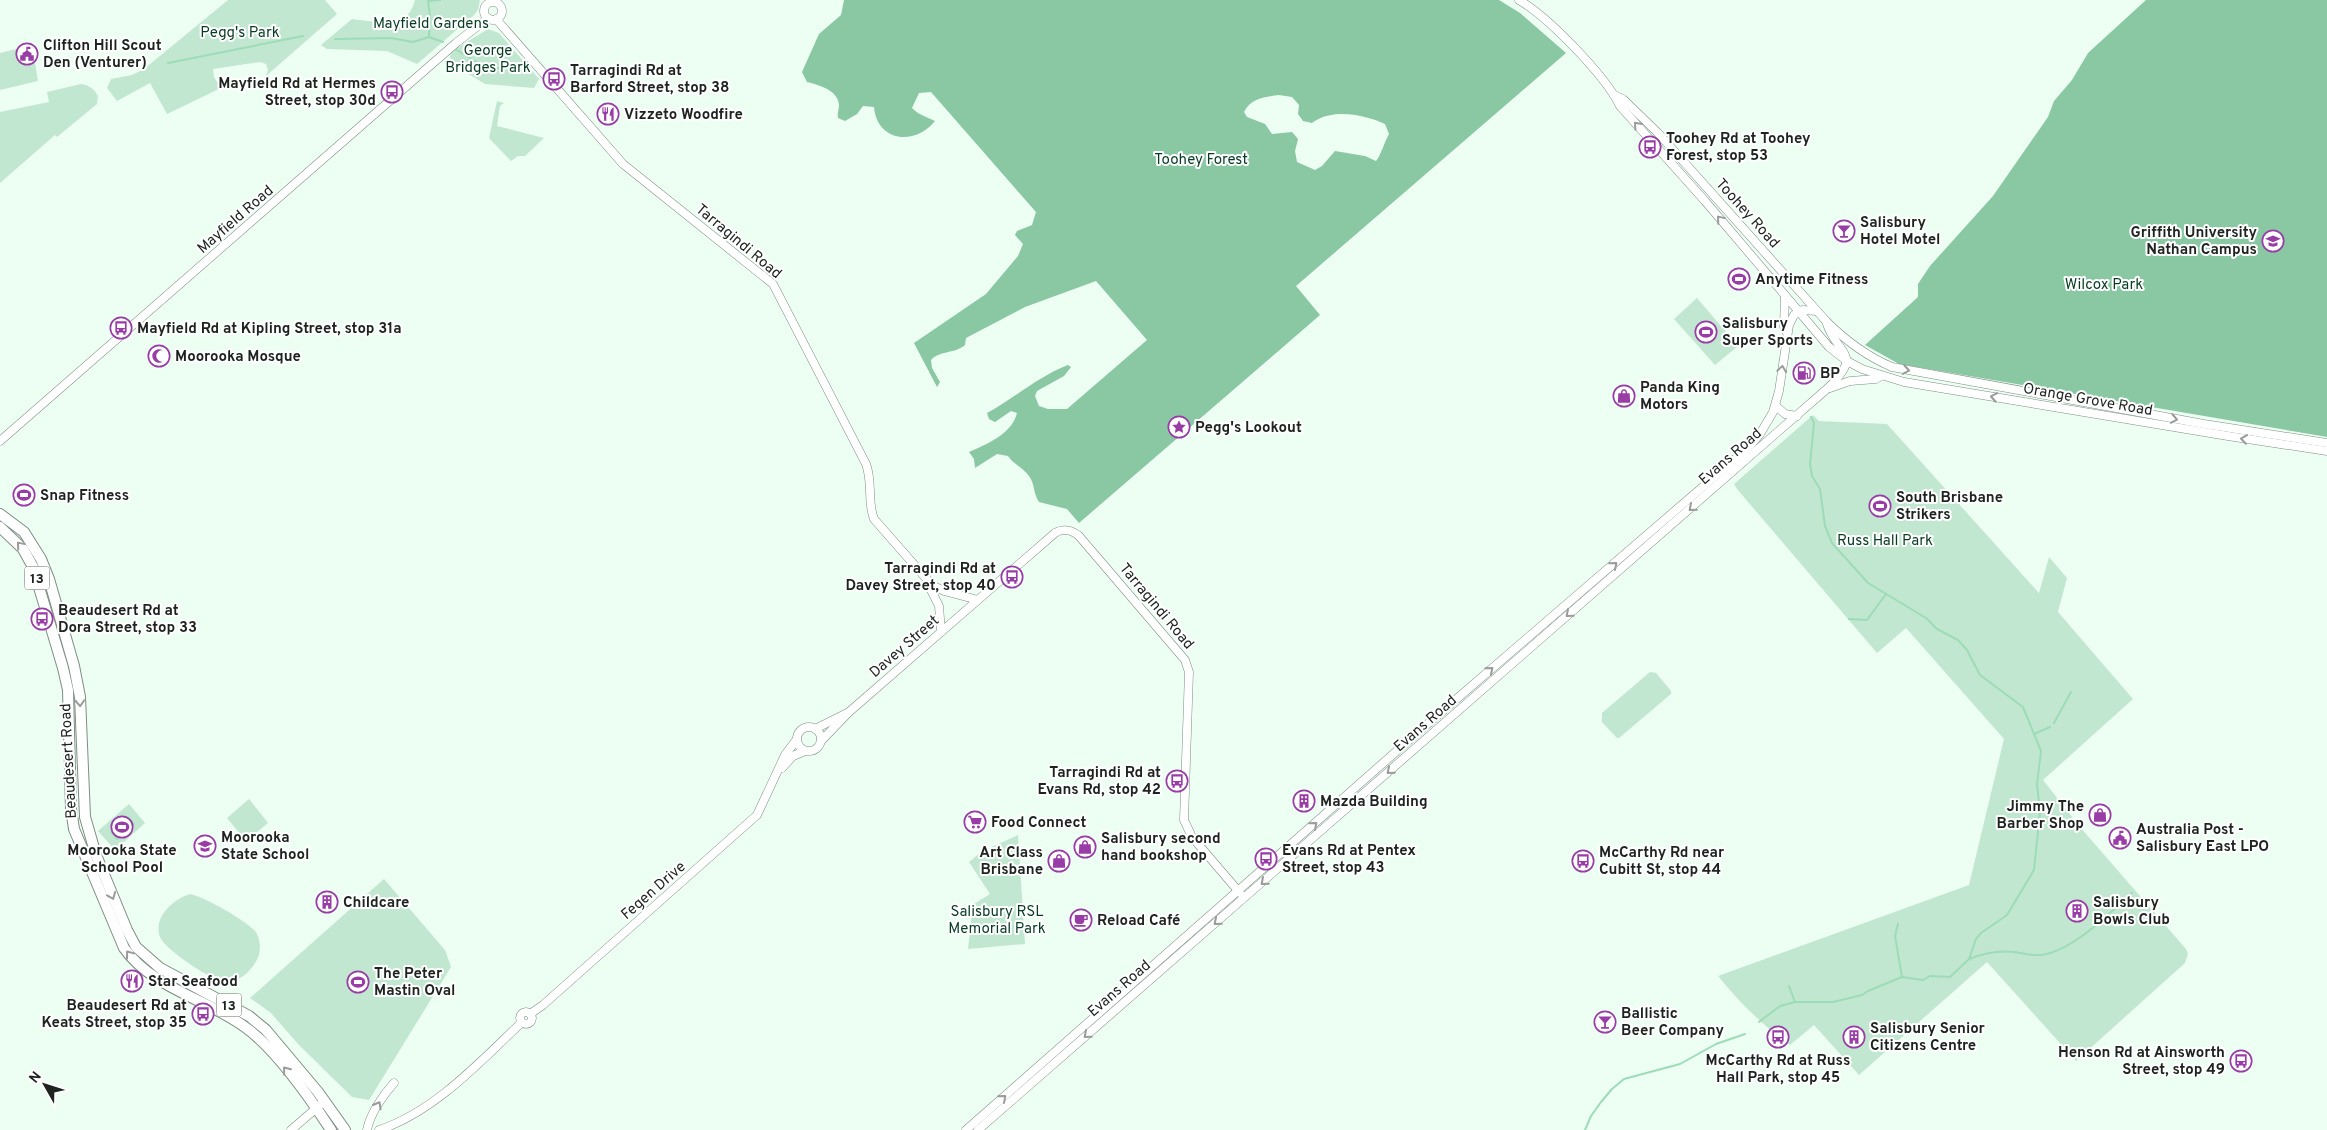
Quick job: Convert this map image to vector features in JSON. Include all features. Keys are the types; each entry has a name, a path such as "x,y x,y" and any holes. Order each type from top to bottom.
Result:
{"highway":[{"name":"Beaudesert Road","path":"0,514 15,524 30,540 49,578 77,677 85,817 89,837 131,939 143,954 160,968 257,1022 325,1100 346,1130"},
{"name":"Beaudesert Road","path":"0,527 16,541 30,561 61,658 68,690 71,810 74,829 124,948 130,957 146,971 252,1032 270,1051 316,1108 331,1130"}],"main road":[{"name":"Toohey Road","path":"1518,0 1554,28 1614,95 1620,106 1705,201 1828,347 1847,361"},
{"path":"490,2 496,3 502,9 500,16 496,19 488,18 485,10 490,2"},
{"name":"Mayfield Road","path":"0,441 456,43 488,18"},
{"name":"Tarragindi Road","path":"496,19 620,162 773,284 866,464 870,478 871,509 874,519 925,578 937,588 949,593 978,600 1058,531 1069,530 1079,536 1185,660 1189,672 1184,820 1192,837 1244,899"},
{"name":"Toohey Road","path":"1614,95 1624,99 1658,134 1826,321 1861,352"},
{"path":"1785,296 1784,326 1787,333"},
{"path":"1787,333 1791,320 1798,312 1806,309 1817,311"},
{"path":"1826,321 1830,335 1843,350 1847,361"},
{"name":"Evans Road","path":"966,1130 1428,723 1749,447 1765,428 1776,406 1787,333"},
{"name":"Orange Grove Road","path":"1861,352 1892,367 2204,424 2327,443"},
{"name":"Evans Road","path":"978,1130 1797,416 1842,374 1847,361"},
{"name":"Orange Grove Road","path":"1847,361 1880,376 1904,382 2327,451"},
{"path":"1828,388 1850,381 1876,379 1880,376"},
{"path":"1776,406 1785,414 1797,416"},
{"name":"Tarragindi Road","path":"925,578 939,604 941,632"},
{"path":"939,604 942,596 949,593"},
{"name":"Davey Street","path":"821,741 849,712 978,600"},
{"name":"Davey Street","path":"815,729 849,712"},
{"path":"804,728 815,729 820,735 821,741 816,749 805,751 799,747 797,739 799,733 804,728"},
{"name":"Fegen Drive","path":"379,1130 415,1115 430,1104 521,1023 519,1018 521,1014 525,1012 530,1014 543,1005 746,826 761,809 785,754 797,739"},
{"name":"Fegen Drive","path":"777,773 792,756 805,751"},
{"path":"367,1130 368,1122 394,1083"},
{"path":"291,1130 325,1100"}],"green space":[{"name":"Pegg's Park","path":"228,0 325,0 337,14 266,76 268,70 266,64 260,62 213,69 214,77 221,88 167,114 150,83 117,101 107,88 111,79 132,75 144,69"},
{"name":"Mayfield Gardens","path":"415,0 480,0 478,10 474,15 417,64 387,51 327,49 321,45 352,19 386,22 405,17 413,7"},
{"name":"Toohey Forest","path":"844,0 1499,0 1520,13 1566,53 1296,286 1320,315 1079,523 1067,509 1039,502 1029,476 1008,456 997,454 975,468 974,459 969,452 998,437 1010,427 1017,413 1011,411 995,422 989,419 987,413 1036,382 1068,365 1071,367 1064,376 1037,391 1035,396 1039,406 1048,409 1067,409 1147,340 1096,281 1025,307 966,338 965,345 961,348 935,357 931,360 932,368 940,382 937,387 914,343 986,294 1018,256 1023,244 1015,235 1017,231 1032,225 1036,212 931,92 919,93 912,108 919,114 935,121 927,129 908,137 889,133 882,127 877,119 874,107 863,106 857,114 845,121 838,118 838,100 832,92 807,82 802,72 819,34 841,15","holes":["1279,95 1292,97 1299,105 1298,114 1303,121 1312,123 1328,115 1348,114 1377,120 1385,124 1389,134 1378,159 1376,161 1365,156 1335,151 1322,166 1315,170 1297,162 1295,151 1298,139 1292,132 1272,134 1265,124 1247,117 1244,112 1250,104 1258,99"]},
{"name":"Wilcox Park","path":"2146,0 2327,0 2327,437 1899,364 1865,345 1918,297 1918,284 1930,266 1993,196 2048,117 2054,101 2072,80 2088,53"},
{"name":"George Bridges Park","path":"488,29 499,33 539,79 534,88 485,84 452,64 450,56 452,51"},
{"path":"32,45 38,81 0,90 0,53"},
{"path":"81,84 89,86 95,91 98,96 97,104 57,137 55,135 0,183 0,112 49,102 47,92"},
{"path":"497,101 504,103 500,106 497,126 544,138 525,156 518,156 511,161 489,138"},
{"name":"Salisbury Super Sports","path":"1697,298 1738,346 1715,365 1674,319"},
{"name":"Russ Hall Park","path":"1813,415 1819,421 1887,424 2039,593 2049,557 2067,578 2058,612 2133,699 2043,780 2080,827 2186,949 2188,954 2185,963 2076,1061 1987,962 1859,1075 1814,1025 1790,1045 1751,1013 1718,976 1969,885 2004,739 1906,628 1877,653 1734,484"},
{"path":"1650,672 1656,673 1671,691 1671,694 1617,738 1602,722 1602,713"},
{"path":"249,799 268,823 246,841 227,818"},
{"name":"Moorooka State School Pool","path":"129,804 145,823 115,850 98,831"},
{"name":"Salisbury RSL Memorial Park","path":"1018,835 1025,944 968,949 972,912 969,907 990,894 969,862 981,852"},
{"path":"384,879 445,950 451,967 369,1100 352,1097 299,1045 271,1013 250,998"},
{"path":"190,894 215,904 234,915 255,931 260,943 259,956 251,969 241,977 227,982 220,981 181,958 161,939 159,924 161,917 177,900"}],"shaded area":[{"path":"128,816 135,824 117,840 110,832"}],"waterway":[{"path":"428,0 430,17 429,37"},
{"path":"428,1 440,0"},
{"path":"168,63 303,36"},
{"path":"335,39 391,38 413,42 429,37 443,42"},
{"path":"457,50 483,66 503,69"},
{"path":"1759,1022 1780,1006 1795,1002 1833,1002 1862,995 1902,977 1923,980 1930,976 1950,977 1969,959 1976,939 1981,933 2007,915 2034,870 2040,812 2037,784 2041,751 2023,707 1980,675 1967,650 1958,640 1937,629 1926,618 1868,583 1832,543 1825,526 1820,489 1812,476 1810,464 1814,423 1811,417"},
{"path":"1849,619 1867,620 1886,594"},
{"path":"2054,723 2071,692"},
{"path":"2034,734 2050,727"},
{"path":"1969,959 2008,951 2031,955 2053,952 2078,939 2132,893"},
{"path":"1898,924 1895,936 1902,977"},
{"path":"1789,986 1795,1002"},
{"path":"1585,1130 1591,1116 1601,1102 1624,1079 1680,1064 1716,1044 1745,1034"}],"place":[{"name":"Clifton Hill Scout Den (Venturer)","path":"27,54"},
{"name":"Tarragindi Rd at Barford Street, stop 38","path":"554,79"},
{"name":"Mayfield Rd at Hermes Street, stop 30d","path":"392,92"},
{"name":"Vizzeto Woodfire","path":"608,114"},
{"name":"Toohey Rd at Toohey Forest, stop 53","path":"1650,147"},
{"name":"Salisbury Hotel Motel","path":"1844,231"},
{"name":"Griffith University Nathan Campus","path":"2273,241"},
{"name":"Anytime Fitness","path":"1739,279"},
{"name":"Mayfield Rd at Kipling Street, stop 31a","path":"121,328"},
{"name":"Salisbury Super Sports","path":"1706,332"},
{"name":"Moorooka Mosque","path":"159,356"},
{"name":"BP","path":"1804,373"},
{"name":"Panda King Motors","path":"1624,396"},
{"name":"Pegg's Lookout","path":"1179,427"},
{"name":"Snap Fitness","path":"24,495"},
{"name":"South Brisbane Strikers","path":"1880,506"},
{"name":"Tarragindi Rd at Davey Street, stop 40","path":"1012,577"},
{"name":"Beaudesert Rd at Dora Street, stop 33","path":"42,619"},
{"name":"Tarragindi Rd at Evans Rd, stop 42","path":"1177,781"},
{"name":"Mazda Building","path":"1304,801"},
{"name":"Jimmy The Barber Shop","path":"2100,815"},
{"name":"Food Connect","path":"975,822"},
{"name":"Moorooka State School Pool","path":"122,827"},
{"name":"Australia Post - Salisbury East LPO","path":"2120,838"},
{"name":"Moorooka State School","path":"205,846"},
{"name":"Salisbury second hand bookshop","path":"1085,847"},
{"name":"Evans Rd at Pentex Street, stop 43","path":"1266,859"},
{"name":"Art Class Brisbane","path":"1059,861"},
{"name":"McCarthy Rd near Cubitt St, stop 44","path":"1583,861"},
{"name":"Childcare","path":"327,902"},
{"name":"Salisbury Bowls Club","path":"2077,911"},
{"name":"Reload Café","path":"1081,920"},
{"name":"Star Seafood","path":"132,981"},
{"name":"The Peter Mastin Oval","path":"358,982"},
{"name":"Beaudesert Rd at Keats Street, stop 35","path":"203,1014"},
{"name":"Ballistic Beer Company","path":"1605,1022"},
{"name":"McCarthy Rd at Russ Hall Park, stop 45","path":"1778,1037"},
{"name":"Salisbury Senior Citizens Centre","path":"1854,1037"},
{"name":"Henson Rd at Ainsworth Street, stop 49","path":"2241,1061"}]}
